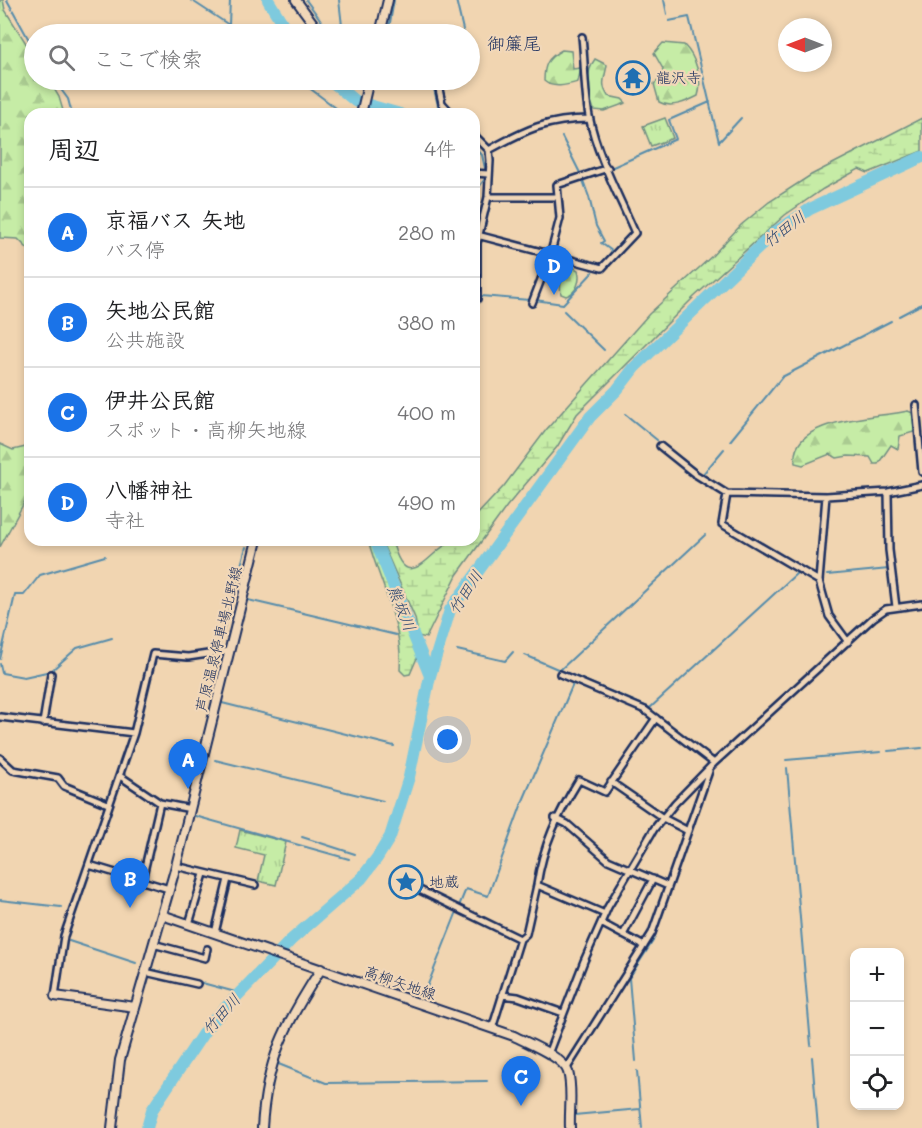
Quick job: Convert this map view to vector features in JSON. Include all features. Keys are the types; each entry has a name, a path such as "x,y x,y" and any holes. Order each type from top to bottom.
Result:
{"main road":[{"path":"296,0 314,24"},
{"path":"382,24 388,0"},
{"path":"363,108 367,90"},
{"name":"芦原温泉停車場北野線","path":"112,1128 120,1060 176,866 255,546"},
{"name":"高柳矢地線","path":"162,915 514,1036 548,1054 567,1068"},
{"path":"261,1128 272,1058 294,1009 321,969"},
{"path":"56,996 135,1007"},
{"path":"567,1068 570,1128"}],"street":[{"path":"481,236 602,268 635,233 590,119 584,86 586,71 582,37"},
{"path":"439,90 442,103 447,108"},
{"path":"489,150 536,125 551,121 590,119"},
{"path":"480,141 489,150 488,197 480,240"},
{"path":"532,303 550,256 560,218 557,185 608,168"},
{"path":"480,173 488,174"},
{"path":"488,197 558,197"},
{"path":"916,405 922,472"},
{"path":"660,446 695,474 728,494 826,496 888,492 922,485"},
{"path":"888,492 889,550 896,607"},
{"path":"728,494 722,524 819,581"},
{"path":"826,496 819,581 829,616 848,642"},
{"path":"567,1068 652,933 714,763 886,609 922,604"},
{"path":"56,996 64,936 134,733 153,654 188,657 228,651"},
{"path":"43,723 51,674"},
{"path":"560,674 645,710 714,763"},
{"path":"0,717 134,733"},
{"path":"492,1029 520,939 526,934 542,856 555,818 579,780 605,792 656,718"},
{"path":"0,758 13,770 58,778 64,786 108,804"},
{"path":"548,1054 601,923 629,869 663,818 710,770"},
{"path":"120,776 160,803 191,809"},
{"path":"612,782 663,818 688,831"},
{"path":"142,880 160,803"},
{"path":"555,818 567,824 608,860 668,886"},
{"path":"89,866 169,889"},
{"path":"176,866 255,885"},
{"path":"189,924 204,874"},
{"path":"395,878 520,939"},
{"path":"215,933 228,879"},
{"path":"623,935 653,879"},
{"path":"537,885 605,914"},
{"path":"601,923 644,946"},
{"path":"153,944 205,958 207,949"},
{"path":"145,972 197,984"},
{"path":"502,995 518,997 563,1013"}],"green space":[{"path":"0,0 3,0 5,10 24,40 24,90 55,90 62,108 24,108 24,245 18,239 0,238"},
{"path":"663,43 684,45 688,50 699,76 698,96 673,105 659,102 654,84 660,79 663,69 654,53"},
{"path":"562,50 571,51 573,69 581,68 578,82 560,86 552,85 544,81 546,66 553,56"},
{"path":"595,59 607,65 604,84 608,96 622,99 626,103 604,111 594,110 588,78"},
{"path":"665,118 673,138 651,146 643,126"},
{"path":"922,118 922,151 868,173 859,169 823,189 785,215 694,297 577,414 557,447 507,506 480,543 480,512 504,486 546,430 649,314 712,256 741,225 769,202 811,175"},
{"path":"571,266 578,270 578,282 573,292 566,296 561,294 560,286 565,271"},
{"path":"908,411 915,414 917,431 900,436 898,449 891,445 878,464 874,464 870,457 837,458 830,454 803,465 795,463 797,448 806,436 820,428 857,418"},
{"path":"0,444 13,450 24,447 24,503 0,547"},
{"path":"370,546 374,546 416,652 417,658 410,674 405,675 400,670 398,636 390,604"},
{"path":"384,546 394,546 398,558 405,567 412,569 444,546 478,546 457,575 426,638 418,636 415,618"},
{"path":"240,830 286,842 276,885 258,881 264,855 236,848"}],"waterway":[{"path":"7,0 24,31"},
{"path":"191,0 227,24"},
{"path":"229,24 230,0"},
{"name":"熊坂川","path":"268,0 283,24"},
{"path":"306,0 324,24"},
{"path":"339,0 342,24"},
{"path":"390,24 394,0"},
{"path":"456,0 462,24"},
{"path":"664,0 667,14"},
{"path":"669,21 689,17 719,142 741,118"},
{"path":"61,90 68,99 70,108"},
{"path":"312,90 336,108"},
{"name":"熊坂川","path":"342,90 355,101 379,108"},
{"path":"434,90 439,108"},
{"path":"613,167 676,139 669,120 710,102"},
{"path":"562,137 581,175 596,226 604,241 601,243 612,251 601,265"},
{"path":"480,153 485,168"},
{"name":"竹田川","path":"147,1128 152,1110 208,1026 291,940 361,879 377,858 390,837 409,777 430,676 450,610 590,417 617,390 634,368 774,233 810,209 922,157"},
{"path":"480,186 484,180"},
{"path":"535,300 563,304 593,272"},
{"path":"481,296 530,300"},
{"path":"899,316 922,304"},
{"path":"564,311 604,350"},
{"path":"730,441 782,377 891,321"},
{"path":"625,414 657,440"},
{"path":"668,448 695,469"},
{"path":"703,474 724,449"},
{"path":"525,655 560,670 705,535"},
{"name":"熊坂川","path":"377,546 430,676"},
{"path":"219,646 246,547"},
{"path":"0,659 15,595 24,595 40,575 105,556"},
{"path":"827,575 889,569"},
{"path":"560,670 650,708 797,573"},
{"path":"248,600 396,635"},
{"path":"0,664 2,673 24,677 51,671 77,648 112,638"},
{"path":"457,650 505,661 513,652"},
{"path":"459,906 466,889 488,896 522,803 573,684"},
{"path":"222,703 394,746"},
{"path":"888,751 922,748"},
{"path":"786,760 881,752"},
{"path":"215,760 383,801"},
{"path":"787,768 811,1045"},
{"path":"195,816 349,859"},
{"path":"302,837 355,854"},
{"path":"636,1061 629,978 653,941 670,891"},
{"path":"0,900 61,907"},
{"path":"423,997 456,914"},
{"path":"60,936 68,915"},
{"path":"69,941 136,963"},
{"path":"151,969 239,993"},
{"path":"812,1057 818,1128"},
{"path":"276,1063 326,1083 487,1081"},
{"path":"637,1071 642,1128"},
{"path":"574,1115 640,1109"}],"place":[{"name":"龍沢寺","path":"633,78"},
{"name":"八幡神社","path":"554,295"},
{"name":"京福バス 矢地","path":"188,789"},
{"name":"地蔵","path":"406,882"},
{"name":"矢地公民館","path":"130,908"},
{"name":"伊井公民館","path":"521,1106"}],"district":[{"name":"御簾尾","path":"514,44"}]}
